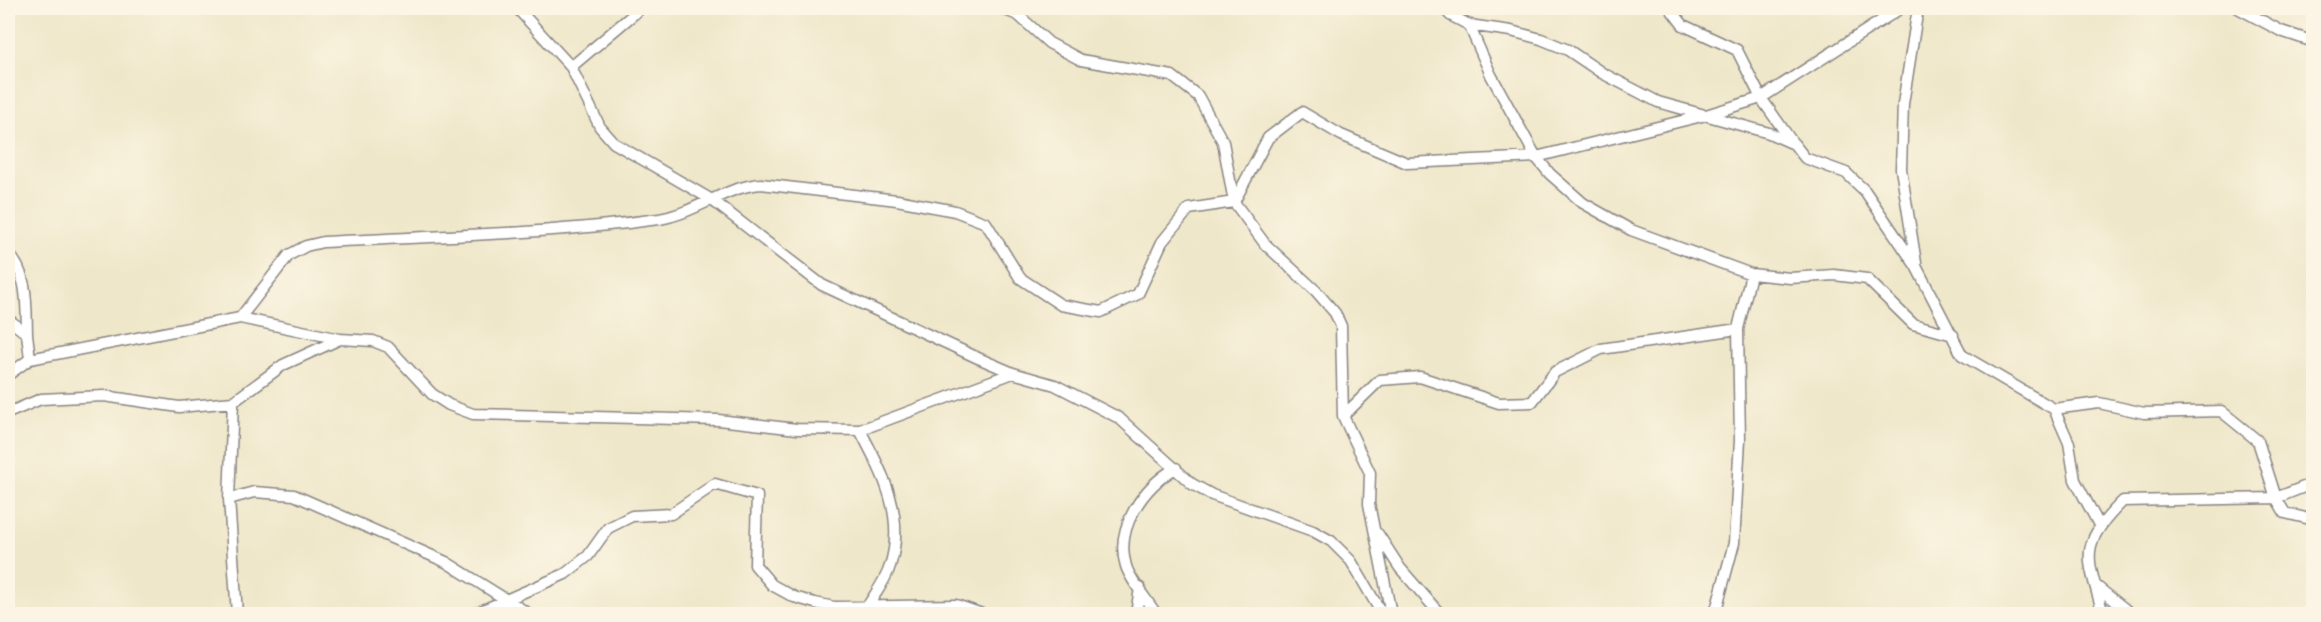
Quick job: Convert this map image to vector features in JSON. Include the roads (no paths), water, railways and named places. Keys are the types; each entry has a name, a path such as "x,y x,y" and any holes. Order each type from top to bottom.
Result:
{"street":[{"path":"518,8 571,67 600,127 614,143 712,200 822,285 1013,373 1055,385 1119,418 1192,484 1212,495 1313,531 1331,541 1351,561 1382,615"},
{"path":"571,67 641,8"},
{"path":"1000,8 1018,15 1049,43 1081,60 1172,76 1198,96 1223,142 1234,202 1265,244 1316,291 1335,314 1341,326 1343,416 1370,473 1369,504 1376,530 1391,615"},
{"path":"1444,8 1450,15 1469,25 1541,39 1568,50 1602,73 1658,102 1769,133 1794,144"},
{"path":"1670,8 1683,24 1737,50 1761,98 1805,158 1846,173 1865,191 1916,266 1962,355 2054,409 2069,443 2075,480 2099,525"},
{"path":"1234,202 1268,138 1302,112 1341,135 1407,163 1536,157 1706,115 1761,98 1901,8"},
{"path":"1916,266 1901,169 1903,104 1918,8"},
{"path":"2238,8 2281,31 2313,42"},
{"path":"1469,25 1491,75 1536,157 1550,174 1582,203 1631,230 1751,274 1790,279 1834,275 1867,279 1912,324 1953,335"},
{"path":"240,318 289,255 306,246 324,242 542,229 661,218 690,211 741,186 761,184 887,198 955,211 986,224 1020,278 1061,305 1101,312 1138,294 1162,242 1189,208 1234,202"},
{"path":"8,253 18,264 24,280 30,359"},
{"path":"1715,615 1734,543 1740,440 1738,329 1751,274"},
{"path":"8,375 30,359 240,318 340,339 373,340 388,347 432,394 449,405 473,414 718,420 797,429 860,430 1013,373"},
{"path":"8,319 27,334"},
{"path":"1343,416 1380,380 1420,377 1499,403 1532,402 1555,372 1601,349 1738,329"},
{"path":"8,413 41,399 104,396 179,407 233,402 282,365 340,339"},
{"path":"233,402 229,499 237,615"},
{"path":"2054,409 2099,403 2144,413 2221,411 2258,441 2276,498 2285,513 2313,520"},
{"path":"860,430 895,511 896,540 890,568 865,610"},
{"path":"1156,615 1126,567 1124,535 1136,506 1150,489 1176,468"},
{"path":"2103,615 2087,553 2099,525 2122,501 2276,498 2313,483"},
{"path":"474,615 565,574 588,556 608,528 632,516 672,514 715,484 757,496 755,565 772,585 794,597 834,607 865,610 956,605 982,615"},
{"path":"229,499 254,492 294,495 446,562 529,615"},
{"path":"1376,530 1400,568 1440,615"},
{"path":"2096,586 2131,615"},
{"path":"1136,615 1140,588"}]}
